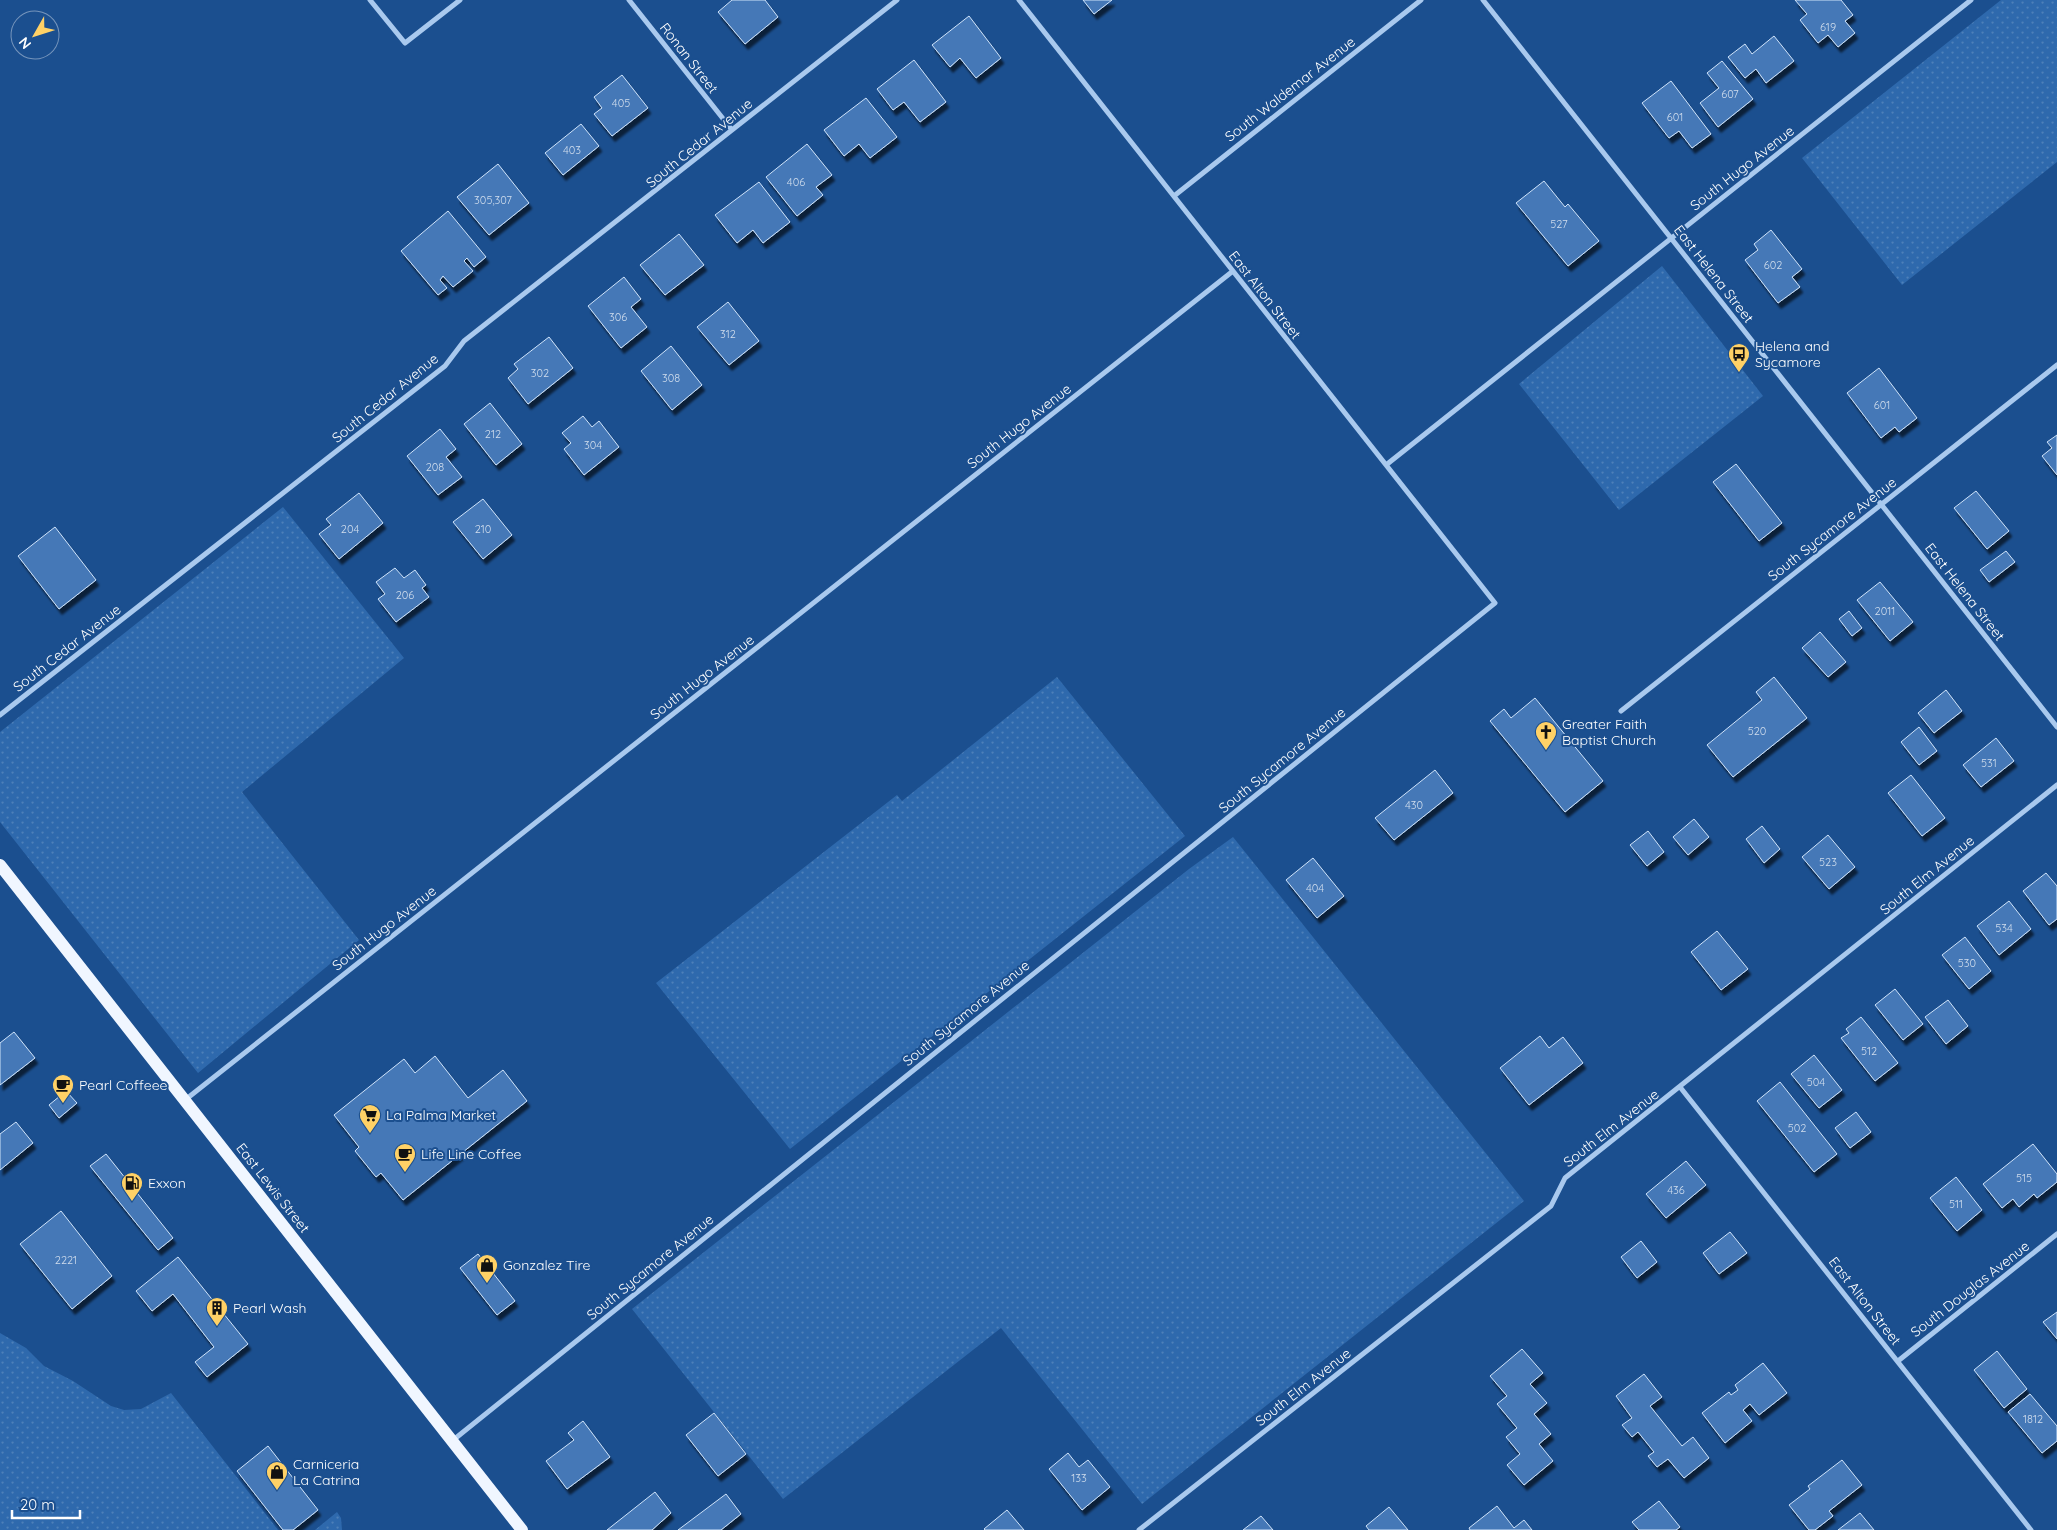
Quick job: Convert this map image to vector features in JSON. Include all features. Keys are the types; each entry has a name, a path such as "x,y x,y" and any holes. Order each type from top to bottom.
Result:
{"main road":[{"name":"East Lewis Street","path":"0,865 522,1530"}],"street":[{"path":"370,0 405,43 460,0"},
{"name":"Ronan Street","path":"629,0 732,130"},
{"name":"South Cedar Avenue","path":"0,715 445,366 464,341 897,0"},
{"name":"East Alton Street","path":"1019,0 1495,603"},
{"name":"South Waldemar Avenue","path":"1174,196 1421,0"},
{"name":"East Helena Street","path":"1483,0 2057,727"},
{"name":"South Hugo Avenue","path":"1386,465 1971,0"},
{"name":"South Hugo Avenue","path":"185,1100 1232,271"},
{"name":"South Sycamore Avenue","path":"1621,711 2057,365"},
{"name":"South Sycamore Avenue","path":"452,1441 1495,603"},
{"name":"South Elm Avenue","path":"1139,1530 1552,1206 1565,1178 2057,785"},
{"name":"East Alton Street","path":"1680,1087 2031,1530"},
{"name":"South Douglas Avenue","path":"1898,1361 2057,1234"}],"shaded area":[{"path":"2001,0 2057,0 2057,162 1902,285 1802,158"},
{"path":"1662,266 1763,396 1619,510 1519,384"},
{"path":"283,507 404,658 242,792 359,940 198,1073 0,822 0,732"},
{"path":"1057,677 1185,836 790,1149 656,983 897,795 902,801"},
{"path":"1233,837 1524,1201 1142,1504 1001,1328 783,1499 632,1309 1189,869"},
{"path":"0,1333 26,1348 44,1366 73,1381 111,1406 124,1410 141,1409 171,1393 278,1530 0,1530"},
{"path":"337,1512 341,1518 342,1530 315,1530"}],"building":[{"path":"732,0 765,0 778,17 745,44 718,12"},
{"path":"1083,0 1112,0 1094,14"},
{"path":"1795,0 1841,0 1853,15 1845,21 1855,33 1838,47 1828,35 1818,43 1800,20 1807,14"},
{"path":"969,16 1001,58 976,78 960,58 950,67 932,45"},
{"path":"1774,36 1794,61 1766,83 1756,69 1745,78 1728,57 1745,44 1752,54"},
{"path":"914,60 946,102 920,122 904,102 893,110 877,89"},
{"path":"1722,61 1753,99 1718,127 1700,103 1719,88 1707,73"},
{"path":"622,75 648,108 612,136 594,114 602,108 594,97"},
{"path":"1671,81 1711,134 1692,148 1679,131 1669,138 1642,103"},
{"path":"866,98 897,137 870,158 859,144 844,156 824,130"},
{"path":"581,124 599,146 563,175 545,153"},
{"path":"807,144 832,175 816,187 823,195 797,216 766,177"},
{"path":"498,164 529,203 489,235 457,197"},
{"path":"1544,181 1565,207 1568,204 1599,241 1568,266 1516,203"},
{"path":"759,182 790,222 763,243 753,230 737,243 715,215"},
{"path":"448,211 486,257 474,267 467,258 464,261 473,271 453,287 443,276 440,280 447,288 438,295 401,251"},
{"path":"1771,230 1802,269 1792,277 1800,287 1778,303 1745,260 1758,250 1754,244"},
{"path":"679,234 704,265 665,295 640,265"},
{"path":"624,277 641,299 631,307 647,327 621,348 588,306"},
{"path":"728,302 759,341 729,365 697,327"},
{"path":"549,337 573,368 528,404 508,378 518,369 514,364"},
{"path":"671,346 702,385 672,410 641,371"},
{"path":"1879,368 1917,418 1899,432 1895,427 1881,438 1847,393"},
{"path":"490,403 522,444 496,465 464,424"},
{"path":"583,416 592,427 599,421 619,447 584,475 564,449 571,443 562,433"},
{"path":"440,429 456,449 446,457 462,477 438,495 407,456"},
{"path":"2057,435 2057,475 2042,456 2052,448 2047,442"},
{"path":"1736,464 1782,523 1759,541 1713,482"},
{"path":"1976,491 2009,531 1987,549 1954,508"},
{"path":"359,493 383,523 339,559 319,534 331,525 326,519"},
{"path":"483,499 512,535 483,559 453,522"},
{"path":"55,527 96,580 59,609 18,556"},
{"path":"2006,551 2015,562 1989,582 1980,570"},
{"path":"395,568 404,578 415,570 426,585 422,588 429,597 396,622 378,599 385,594 376,582"},
{"path":"1880,582 1913,622 1890,641 1857,600"},
{"path":"1849,611 1862,628 1852,636 1839,619"},
{"path":"1820,632 1846,662 1828,677 1802,648"},
{"path":"1774,677 1807,718 1733,777 1707,745 1762,700 1756,692"},
{"path":"1946,690 1962,711 1934,733 1918,713"},
{"name":"Greater Faith Baptist Church","path":"1535,698 1603,781 1565,812 1490,721 1504,709 1511,718"},
{"path":"1919,727 1937,751 1919,765 1901,742"},
{"path":"1996,738 2014,761 1981,787 1963,765"},
{"path":"1435,770 1453,793 1394,840 1375,818"},
{"path":"1911,775 1945,818 1922,836 1888,793"},
{"path":"1694,819 1709,837 1688,855 1673,837"},
{"path":"1762,826 1780,849 1764,863 1746,839"},
{"path":"1648,831 1664,852 1647,866 1630,845"},
{"path":"1828,835 1855,867 1829,889 1802,857"},
{"path":"1313,858 1344,896 1317,918 1286,880"},
{"path":"2046,873 2057,886 2057,919 2049,925 2023,891"},
{"path":"2009,901 2031,929 1999,955 1977,926"},
{"path":"1717,931 1748,969 1721,990 1691,952"},
{"path":"1965,937 1991,971 1969,989 1942,955"},
{"path":"1895,989 1923,1024 1903,1040 1875,1005"},
{"path":"1948,1000 1968,1026 1946,1044 1925,1017"},
{"path":"1861,1017 1898,1063 1875,1081 1841,1038 1849,1033 1846,1029"},
{"path":"14,1032 35,1058 0,1085 0,1043"},
{"path":"1540,1036 1549,1048 1563,1037 1583,1063 1529,1105 1500,1068"},
{"path":"1814,1055 1842,1090 1819,1108 1791,1074"},
{"path":"435,1056 468,1098 503,1070 527,1101 403,1200 381,1173 376,1177 355,1151 359,1147 334,1115 404,1059 415,1073"},
{"path":"1780,1082 1837,1154 1814,1172 1757,1101"},
{"name":"Pearl Coffeee","path":"66,1091 77,1103 59,1118 49,1105"},
{"path":"1856,1112 1871,1132 1850,1148 1835,1128"},
{"path":"16,1122 33,1143 0,1170 0,1134"},
{"path":"2033,1144 2057,1174 2057,1182 2037,1198 2034,1194 2019,1207 2013,1199 2002,1208 1983,1184"},
{"name":"Exxon","path":"106,1154 173,1238 158,1250 90,1166"},
{"path":"1686,1161 1706,1185 1666,1218 1646,1194"},
{"path":"1956,1177 1982,1210 1957,1231 1930,1198"},
{"path":"61,1211 112,1276 72,1309 20,1244"},
{"path":"1730,1232 1747,1253 1719,1274 1703,1253"},
{"path":"1641,1241 1657,1262 1637,1278 1621,1257"},
{"name":"Gonzalez Tire","path":"478,1254 515,1301 497,1315 460,1268"},
{"name":"Pearl Wash","path":"178,1257 248,1344 207,1377 195,1362 214,1347 173,1294 152,1311 136,1291"},
{"path":"2057,1312 2057,1339 2043,1322"},
{"path":"1522,1349 1543,1373 1530,1384 1547,1403 1534,1414 1551,1434 1539,1444 1553,1461 1524,1485 1507,1465 1520,1454 1506,1437 1517,1428 1497,1404 1507,1396 1490,1376"},
{"path":"1997,1351 2027,1389 2004,1408 1974,1370"},
{"path":"1763,1363 1787,1393 1759,1415 1750,1404 1743,1410 1752,1421 1725,1443 1702,1413 1729,1392 1731,1395 1738,1390 1735,1385"},
{"path":"1644,1374 1662,1397 1650,1406 1682,1446 1693,1437 1709,1458 1684,1478 1668,1459 1657,1467 1648,1456 1654,1452 1638,1432 1632,1437 1622,1425 1632,1418 1616,1396"},
{"path":"2030,1394 2057,1426 2057,1441 2042,1453 2008,1412"},
{"path":"714,1413 746,1454 718,1476 686,1435"},
{"path":"583,1421 610,1457 567,1489 546,1461 574,1440 568,1433"},
{"name":"Carniceria La Catrina","path":"268,1446 318,1510 293,1530 283,1530 237,1471"},
{"path":"1068,1453 1079,1467 1088,1460 1110,1487 1082,1510 1049,1469"},
{"path":"1842,1460 1862,1485 1829,1511 1833,1516 1815,1530 1809,1530 1789,1505 1810,1489 1808,1486"},
{"path":"655,1492 671,1513 652,1530 607,1530"},
{"path":"726,1494 741,1514 721,1530 678,1530"},
{"path":"1659,1501 1680,1527 1676,1530 1639,1530 1632,1522"},
{"path":"1497,1506 1514,1528 1524,1520 1532,1530 1470,1530 1469,1528"},
{"path":"1389,1507 1408,1530 1369,1530 1366,1526"},
{"path":"1007,1510 1024,1530 984,1529"},
{"path":"1860,1513 1874,1530 1838,1530"},
{"path":"1261,1516 1273,1530 1243,1530"}],"place":[{"name":"Helena and Sycamore","path":"1739,373"},
{"name":"Greater Faith Baptist Church","path":"1546,751"},
{"name":"Pearl Coffeee","path":"63,1104"},
{"name":"La Palma Market","path":"370,1134"},
{"name":"Life Line Coffee","path":"405,1173"},
{"name":"Exxon","path":"132,1202"},
{"name":"Gonzalez Tire","path":"487,1284"},
{"name":"Pearl Wash","path":"217,1327"},
{"name":"Carniceria La Catrina","path":"277,1491"}]}
